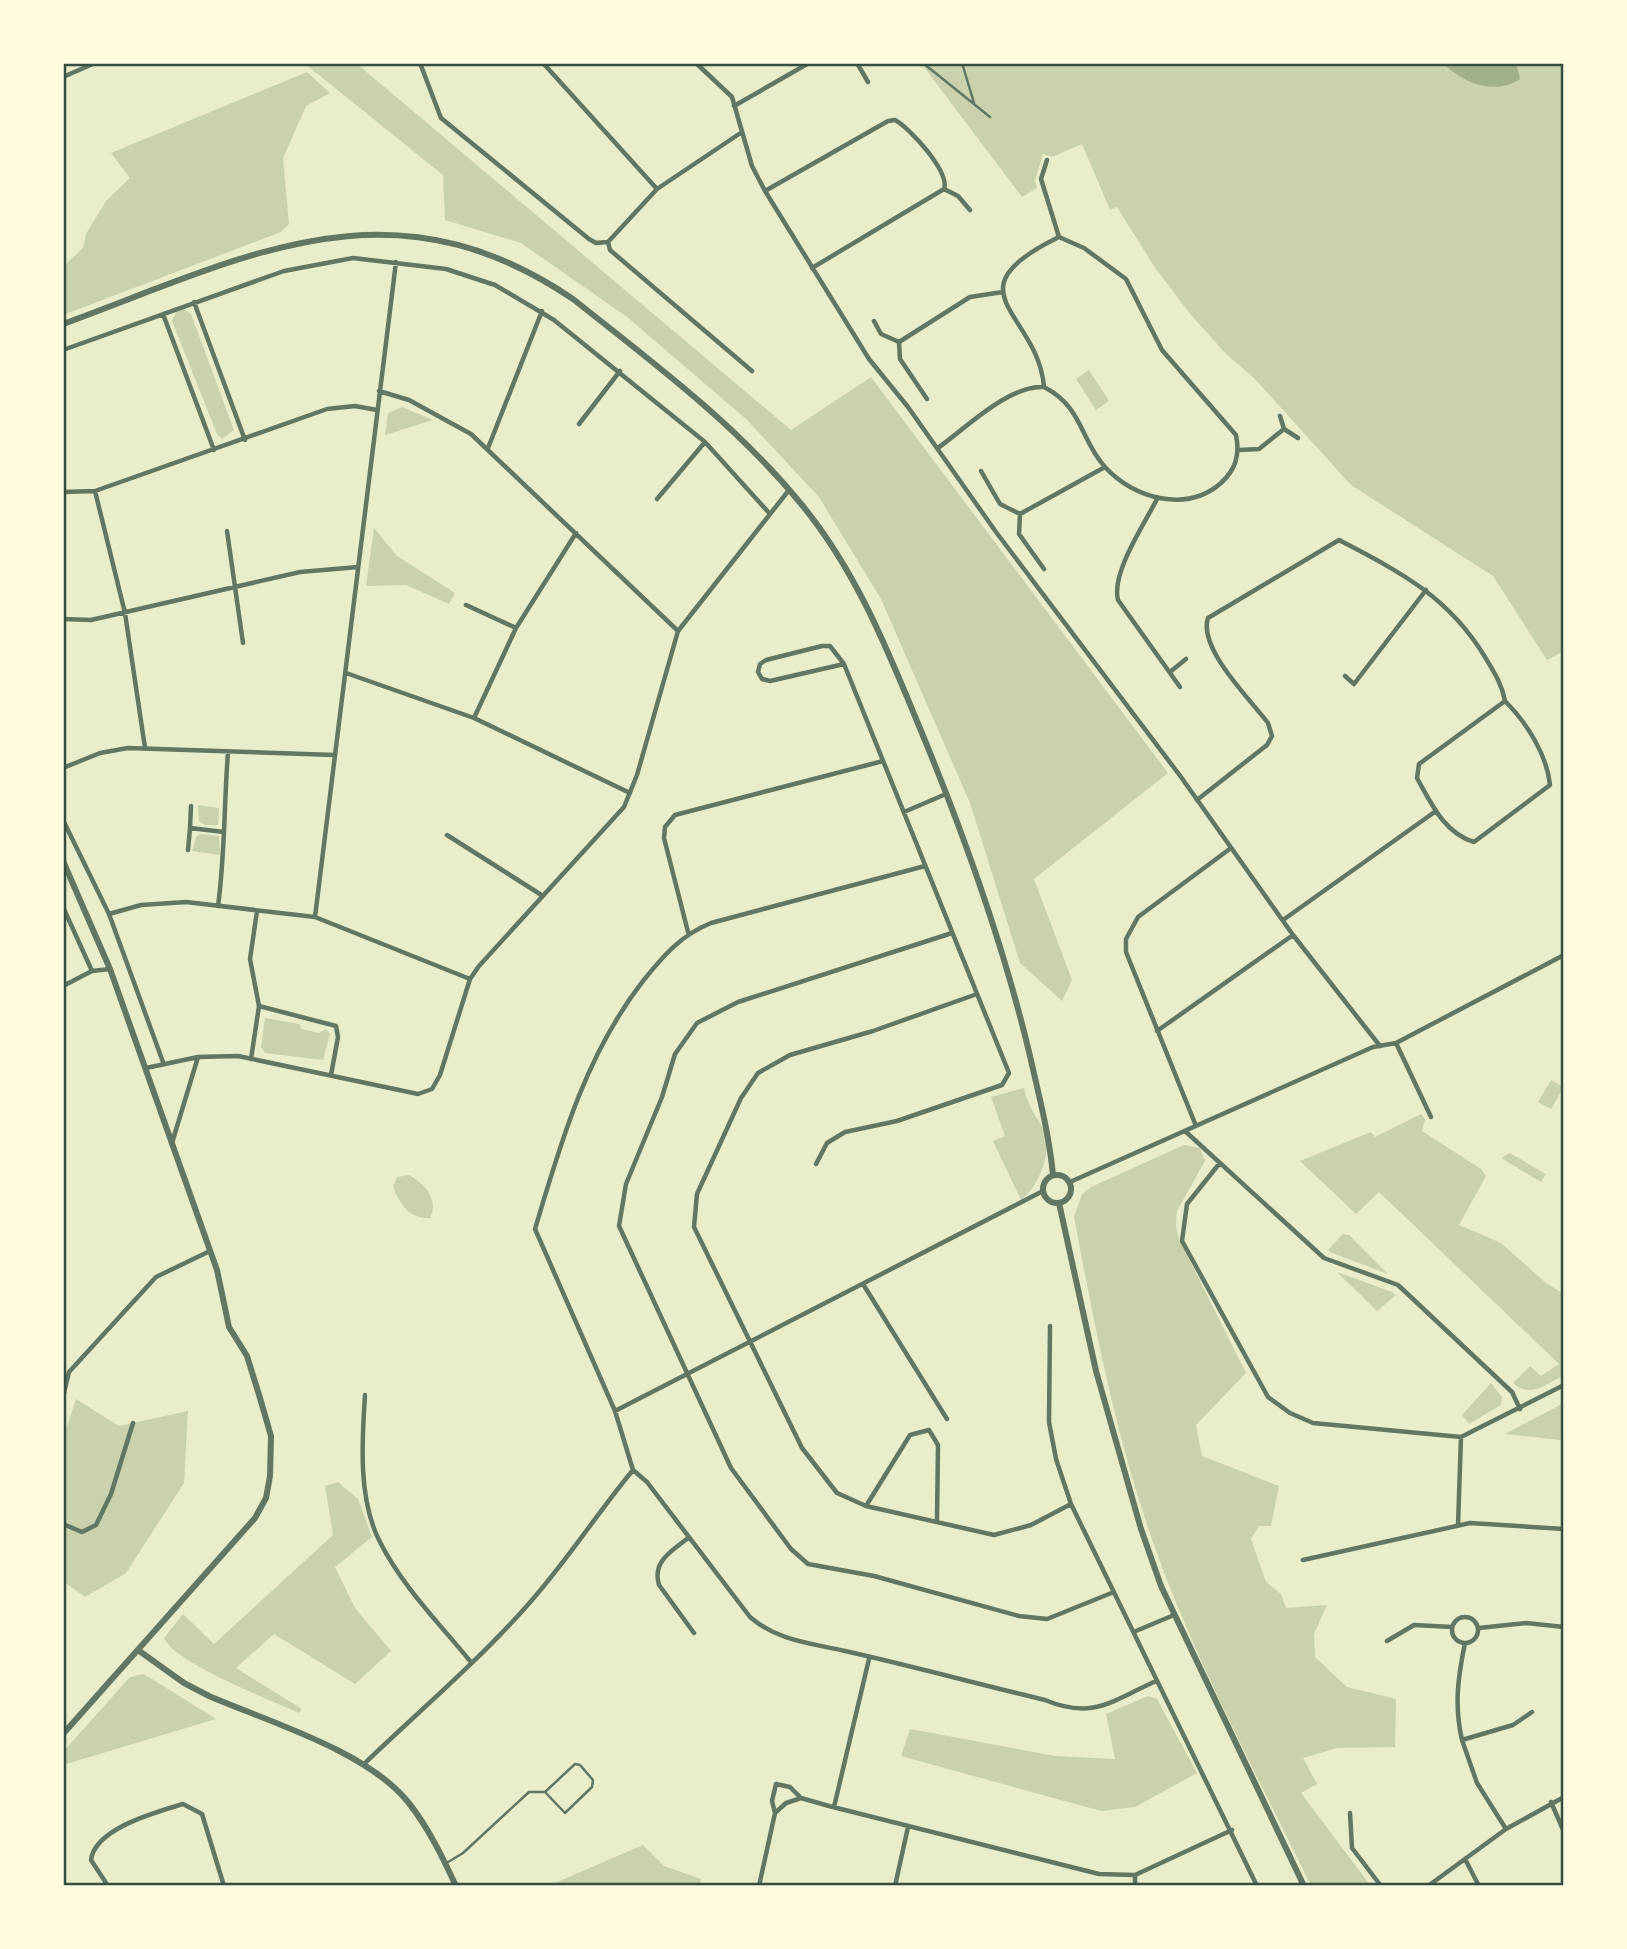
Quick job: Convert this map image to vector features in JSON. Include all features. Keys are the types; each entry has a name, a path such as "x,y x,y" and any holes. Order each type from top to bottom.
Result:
{"street":[{"path":"63,77 95,63"},
{"path":"421,63 441,118 596,243 608,242 657,189 742,132"},
{"path":"543,63 657,189"},
{"path":"696,63 722,85 734,106 752,166 765,191 869,359 938,448 996,532 1197,800 1293,935 1380,1046"},
{"path":"734,106 809,63"},
{"path":"857,63 868,82"},
{"path":"765,191 888,121 895,120 909,130 944,174 944,189"},
{"path":"938,448 1014,393 1029,386 1044,387 1059,394 1072,408 1105,467 1138,491 1157,499 1191,498 1213,490 1232,473 1239,450 1236,435 1162,350 1126,279 1084,248 1059,237 1041,179 1047,160"},
{"path":"944,189 958,196 970,210"},
{"path":"812,268 944,189"},
{"path":"63,324 247,257 305,240 388,233 456,243 512,262 573,299 735,433 789,490 826,538 866,601 947,793 983,888 1020,1014 1049,1135 1053,1175"},
{"path":"1044,387 1042,365 1006,306 1004,281 1020,258 1059,237"},
{"path":"608,242 610,250 752,372"},
{"path":"63,350 284,271 353,258 446,269 495,285 542,311 665,407 705,442 770,514"},
{"path":"315,917 396,262"},
{"path":"899,342 970,297 1003,292"},
{"path":"194,302 244,440"},
{"path":"488,448 542,311"},
{"path":"163,314 214,450"},
{"path":"874,321 881,334 899,342"},
{"path":"899,342 900,359 927,399"},
{"path":"579,424 620,371"},
{"path":"380,391 418,405 471,434 678,631"},
{"path":"63,492 95,491 327,409 355,406 377,410"},
{"path":"1280,416 1284,429 1298,438"},
{"path":"1239,450 1259,449 1284,429"},
{"path":"657,499 705,442"},
{"path":"1020,514 1105,467"},
{"path":"981,471 1000,504 1020,514"},
{"path":"146,1068 163,1062 222,1055 424,1094 432,1089 440,1075 470,979 484,959 542,895 609,826 630,793 678,631 789,490"},
{"path":"95,491 125,613 145,748"},
{"path":"1157,499 1121,572 1116,590 1118,600 1180,687"},
{"path":"1020,514 1019,534 1044,569"},
{"path":"227,531 243,643"},
{"path":"474,719 516,628 576,533"},
{"path":"1197,800 1267,745 1272,736 1268,723 1210,647 1204,629 1208,618 1339,540 1426,590 1466,626 1503,688 1505,701 1516,712 1548,764 1550,785 1474,842 1462,838 1448,827 1436,811 1417,778 1419,764 1505,701"},
{"path":"63,619 90,620 300,572 358,567"},
{"path":"1345,676 1354,684 1426,590"},
{"path":"466,605 516,628"},
{"path":"816,1164 827,1143 845,1132 897,1121 1002,1085 1009,1073 844,664 836,650 822,646 766,660 760,664 758,672 762,679 770,681 844,664"},
{"path":"1170,672 1186,659"},
{"path":"346,673 474,719 630,793"},
{"path":"63,768 100,753 145,748 334,755"},
{"path":"218,906 225,855 228,752"},
{"path":"688,932 664,838 666,827 675,815 883,761"},
{"path":"904,812 947,793"},
{"path":"188,850 191,806"},
{"path":"1283,920 1436,811"},
{"path":"63,820 108,915 163,1062"},
{"path":"190,828 224,832"},
{"path":"447,835 542,895"},
{"path":"1196,1126 1126,952 1126,939 1138,917 1231,848"},
{"path":"63,861 110,969 146,1068 210,1251 229,1327 247,1356 271,1436 270,1476 266,1498 255,1518 63,1734"},
{"path":"925,866 711,923 688,932 659,961 620,1012 595,1055 559,1149 535,1229 615,1411 633,1470 647,1482 750,1617 767,1631 805,1644 1045,1700 1070,1710 1099,1707 1156,1681"},
{"path":"108,915 128,907 162,903 218,906 315,917 470,979"},
{"path":"63,907 92,971"},
{"path":"251,1059 259,1006 250,959 257,911"},
{"path":"953,933 738,1002 697,1023 675,1054 662,1097 626,1184 619,1226 732,1468 783,1539 808,1564 874,1576 1020,1616 1047,1619 1114,1592"},
{"path":"1157,1031 1293,935"},
{"path":"1070,1182 1380,1046 1396,1043 1564,956"},
{"path":"63,986 92,971 110,969"},
{"path":"977,994 873,1031 790,1055 758,1073 741,1098 696,1194 694,1227 802,1448 837,1493 866,1506 994,1535 1031,1525 1071,1504"},
{"path":"259,1006 336,1026 338,1037 331,1075"},
{"path":"1396,1043 1431,1117"},
{"path":"172,1143 198,1057"},
{"path":"1185,1131 1324,1258 1398,1285 1512,1392 1520,1409"},
{"path":"1219,1164 1187,1203 1182,1241 1268,1397 1290,1413 1313,1423 1461,1437 1564,1385"},
{"path":"1053,1175 1064,1177 1070,1182"},
{"path":"1053,1175 1044,1183 1043,1191 1048,1200 1059,1203"},
{"path":"1059,1203 1070,1194 1070,1182"},
{"path":"615,1411 1043,1191"},
{"path":"1059,1203 1100,1384 1141,1529 1174,1615 1304,1886"},
{"path":"63,1397 69,1373 149,1289 156,1277 210,1251"},
{"path":"863,1284 947,1419"},
{"path":"1050,1326 1049,1422 1056,1458 1071,1504 1136,1631 1156,1681 1257,1886"},
{"path":"365,1395 366,1498 378,1539 414,1592 470,1661"},
{"path":"63,1524 82,1532 96,1525 111,1494 133,1423"},
{"path":"866,1506 910,1435 929,1430 938,1445 937,1520"},
{"path":"1458,1525 1461,1437"},
{"path":"365,1763 523,1611 571,1556 586,1528 633,1470"},
{"path":"1303,1560 1470,1523 1564,1529"},
{"path":"688,1538 660,1561 657,1576 659,1585 694,1633"},
{"path":"1136,1631 1174,1615"},
{"path":"1464,1616 1475,1621 1479,1628 1477,1637 1465,1643 1455,1638 1452,1626 1456,1619 1464,1616"},
{"path":"1479,1628 1526,1623 1564,1627"},
{"path":"1387,1641 1414,1625 1452,1626"},
{"path":"1465,1643 1457,1680 1456,1712 1462,1740 1477,1783 1506,1829"},
{"path":"138,1650 184,1683 209,1696 365,1763 406,1800 428,1830 456,1886"},
{"path":"834,1807 869,1659"},
{"path":"1462,1740 1513,1725 1532,1712"},
{"path":"759,1886 775,1813 772,1801 776,1784 790,1787 800,1798 1099,1874 1135,1875 1231,1830"},
{"path":"1427,1886 1506,1829 1564,1797"},
{"path":"775,1813 800,1798"},
{"path":"1551,1802 1564,1832"},
{"path":"108,1886 90,1860 94,1848 137,1819 183,1804 202,1814 224,1886"},
{"path":"1350,1813 1352,1848 1381,1886"},
{"path":"895,1886 908,1827"},
{"path":"1465,1859 1479,1886"},
{"path":"1135,1875 1135,1886"}],"lane":[{"path":"923,63 990,117"},
{"path":"962,63 975,104"},
{"path":"445,1864 463,1853 529,1792 545,1792 573,1765 580,1765 593,1780 592,1787 565,1813 545,1792"}],"shaded area":[{"path":"304,63 356,63 791,430 871,377 1168,773 1034,879 1072,980 1062,1001 1020,963 970,803 881,599 819,497 746,419 627,317 521,243 445,220 443,175"},
{"path":"921,63 1564,63 1564,651 1547,660 1493,576 1351,485 1254,378 1226,354 1191,315 1154,266 1117,207 1110,210 1082,144 1052,157 1043,154 1035,181 1037,188 1022,197"},
{"path":"1443,63 1516,63 1520,79 1500,86 1479,85 1460,76"},
{"path":"307,72 330,93 306,106 283,158 289,224 281,232 63,315 63,267 83,248 86,234 106,201 130,178 111,153"},
{"path":"184,309 191,314 234,430 222,439 217,434 172,321 176,312"},
{"path":"1089,370 1109,401 1096,410 1076,379"},
{"path":"402,407 433,420 385,435 388,413"},
{"path":"374,528 397,556 455,593 449,604 406,585 366,586"},
{"path":"198,805 219,808 218,825 205,825 199,821"},
{"path":"200,834 219,836 220,855 192,851 196,837"},
{"path":"265,1018 299,1024 302,1029 319,1033 326,1029 330,1034 323,1060 265,1053 261,1047"},
{"path":"1551,1080 1564,1087 1551,1109 1538,1102"},
{"path":"1024,1088 1043,1129 1047,1147 1039,1177 1021,1200 993,1141 1005,1136 991,1097"},
{"path":"1421,1114 1425,1119 1422,1131 1481,1169 1486,1176 1459,1225 1501,1243 1546,1283 1564,1294 1564,1375 1544,1386 1526,1390 1513,1383 1530,1366 1541,1376 1559,1364 1379,1192 1356,1214 1300,1161 1371,1132 1375,1137"},
{"path":"1184,1145 1200,1148 1205,1161 1177,1211 1179,1239 1246,1373 1196,1425 1202,1456 1279,1486 1271,1526 1259,1526 1251,1539 1266,1582 1281,1594 1286,1608 1327,1605 1314,1634 1315,1657 1347,1687 1396,1699 1395,1747 1337,1748 1303,1758 1317,1784 1301,1793 1371,1886 1311,1886 1189,1632 1154,1545 1128,1464 1074,1217 1082,1194 1091,1187"},
{"path":"1510,1153 1546,1174 1541,1182 1501,1158"},
{"path":"409,1175 420,1183 432,1198 430,1218 416,1216 406,1209 393,1187 397,1177"},
{"path":"1343,1234 1349,1235 1388,1274 1330,1252 1328,1250"},
{"path":"1337,1272 1392,1292 1396,1295 1377,1311"},
{"path":"1491,1383 1502,1397 1501,1405 1469,1424 1462,1415"},
{"path":"76,1399 119,1426 188,1411 184,1483 126,1573 85,1597 63,1581 63,1438"},
{"path":"1564,1403 1564,1436 1560,1440 1505,1434"},
{"path":"338,1482 358,1499 372,1537 335,1567 355,1608 391,1651 355,1684 274,1634 236,1668 302,1709 299,1713 204,1669 172,1648 164,1638 183,1614 214,1644 333,1535 325,1486"},
{"path":"144,1674 216,1719 63,1765 63,1752 130,1677"},
{"path":"1148,1696 1157,1699 1197,1773 1135,1807 1101,1811 901,1756 910,1729 1055,1756 1115,1759 1106,1714"},
{"path":"643,1845 664,1866 701,1879 699,1886 548,1886"}]}
